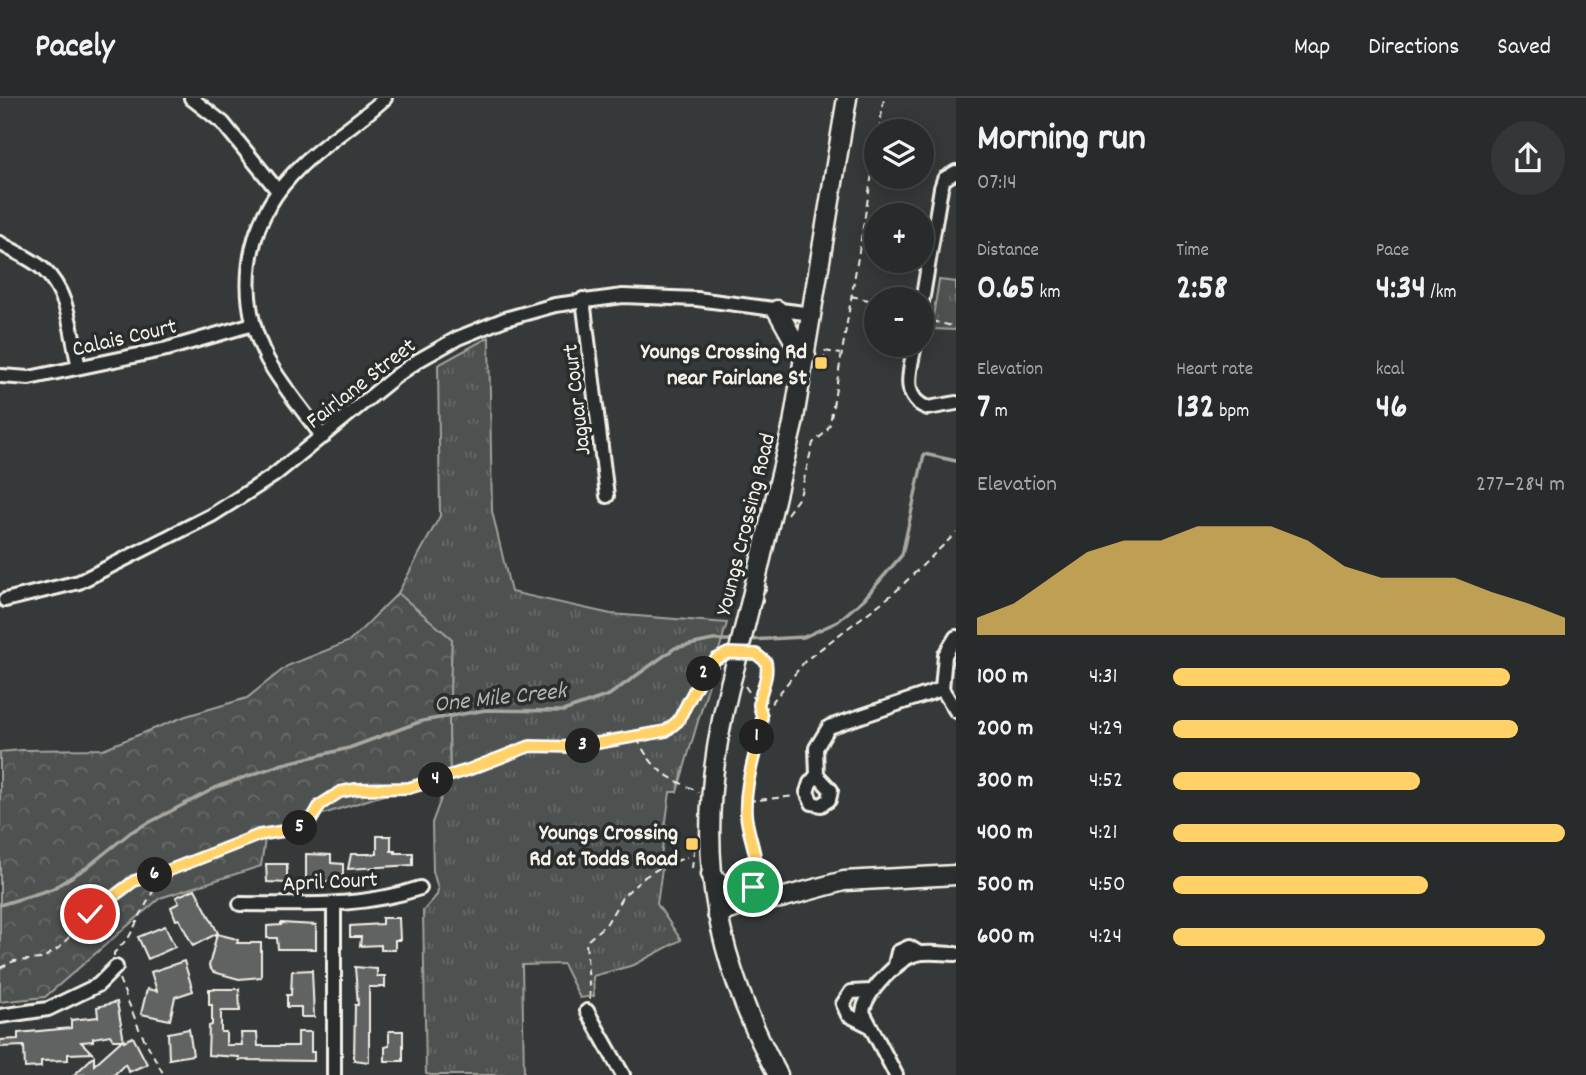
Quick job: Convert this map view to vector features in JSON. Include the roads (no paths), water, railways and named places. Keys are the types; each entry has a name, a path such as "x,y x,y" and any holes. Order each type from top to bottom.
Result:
{"main road":[{"name":"Youngs Crossing Road","path":"778,1075 744,1006 719,920 708,848 711,781 732,657 749,609 788,450 847,98"},
{"path":"777,310 796,344 806,355"},
{"path":"711,874 735,900 781,898"},
{"path":"719,920 781,898 844,881 956,875"},
{"path":"719,920 750,898"}],"street":[{"path":"191,98 223,123 278,191"},
{"path":"323,437 268,360 253,324 247,293 250,258 259,224 278,191 303,164 385,98"},
{"path":"927,287 942,183 947,176 956,172"},
{"path":"0,243 42,268 57,286 67,311 79,367"},
{"name":"Fairlane Street","path":"5,600 79,582 169,538 244,495 323,437 396,376 440,348 505,319 583,299 623,296 669,297 812,314"},
{"name":"Jaguar Court","path":"583,299 607,496"},
{"name":"Calais Court","path":"1,376 29,378 167,349 253,324"},
{"path":"913,357 909,387 913,398 928,408 956,403"},
{"path":"956,637 945,654 942,689 956,711"},
{"path":"817,775 830,787 829,800 821,805 812,803 806,795 810,783 817,775 816,748 830,727 942,689"},
{"name":"April Court","path":"240,904 334,904 395,897 420,888"},
{"path":"334,904 334,1075"},
{"path":"896,1075 863,1012 864,1003 872,991 894,970 898,952 909,947 919,953 956,954"},
{"path":"0,1016 48,1009 99,985 116,967"},
{"path":"871,1028 848,1014 843,1004 850,992 872,991"},
{"path":"587,1011 623,1075"}],"waterway":[{"name":"One Mile Creek","path":"748,640 804,637 837,622 864,599 902,555 924,454 956,461"},
{"name":"One Mile Creek","path":"0,905 52,889 86,868 131,832 219,786 283,764 349,748 422,721 486,710 563,711 609,695 675,648 713,640 737,640"}],"place":[{"name":"Youngs Crossing Rd near Fairlane St","path":"821,363"},
{"name":"Youngs Crossing Rd at Todds Road","path":"692,844"}]}
